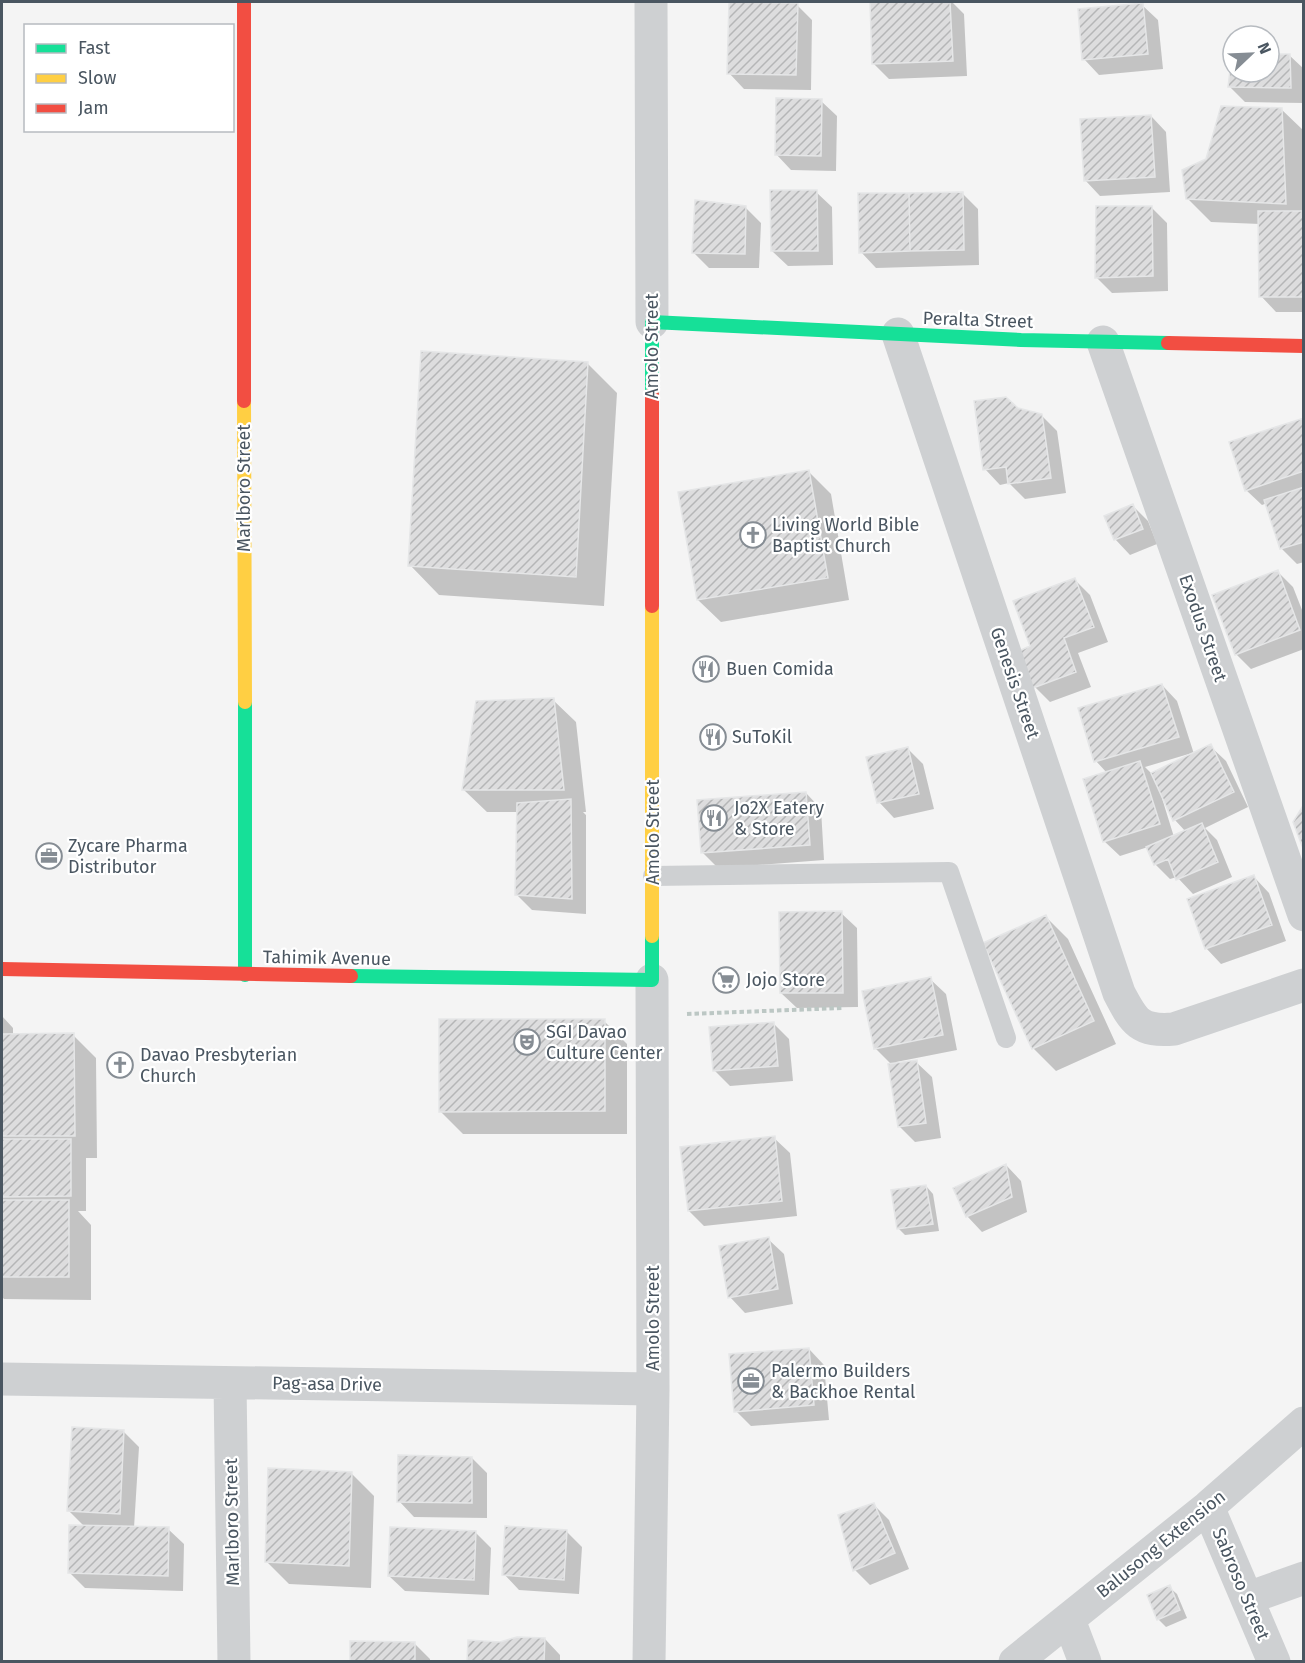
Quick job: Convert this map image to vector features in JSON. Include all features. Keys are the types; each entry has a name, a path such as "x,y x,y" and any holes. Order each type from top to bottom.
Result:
{"street":[{"name":"Marlboro Street","path":"244,2 245,975"},
{"name":"Amolo Street","path":"649,1662 653,1389 651,2"},
{"name":"Peralta Street","path":"652,322 1102,342 1304,346"},
{"name":"Genesis Street","path":"898,334 1119,993 1130,1016 1143,1026 1156,1031 1174,1029 1304,985"},
{"name":"Exodus Street","path":"1102,342 1304,915"},
{"name":"Tahimik Avenue","path":"2,969 245,975 652,980"},
{"name":"Pag-asa Drive","path":"2,1379 653,1389"},
{"name":"Marlboro Street","path":"230,1383 234,1662"},
{"name":"Balusong Extension","path":"1015,1662 1208,1507 1304,1423"},
{"name":"Sabroso Street","path":"1208,1507 1274,1662"},
{"path":"1248,1598 1304,1578"},
{"path":"1069,1620 1085,1662"}],"lane":[{"path":"653,876 949,872 1006,1038"}],"path":[{"path":"653,1015 842,1008"}],"building":[{"path":"729,2 798,3 796,75 727,74"},
{"path":"870,2 950,2 953,61 872,64"},
{"path":"1143,3 1148,54 1082,60 1078,9"},
{"path":"1281,54 1290,54 1291,88 1228,87 1228,84 1281,84"},
{"path":"776,98 822,99 821,156 775,155"},
{"path":"1221,106 1282,108 1286,204 1186,199 1182,170 1206,159"},
{"path":"1151,115 1155,177 1084,181 1080,119"},
{"path":"770,190 817,190 818,251 771,251"},
{"path":"963,192 964,250 910,251 909,193"},
{"path":"858,193 909,193 910,251 859,253"},
{"path":"695,200 746,206 745,254 692,253"},
{"path":"1096,206 1152,206 1153,276 1095,278"},
{"path":"1258,211 1304,211 1304,297 1259,297"},
{"path":"421,351 588,362 576,577 408,566"},
{"path":"1006,397 1018,408 1042,414 1051,478 1008,484 1006,467 983,470 974,401"},
{"path":"1304,418 1304,471 1245,491 1229,442"},
{"name":"Living World Bible Baptist Church","path":"809,470 828,578 697,600 678,492"},
{"path":"1304,487 1304,542 1280,549 1264,500"},
{"path":"1133,504 1143,529 1114,540 1104,516"},
{"path":"1278,570 1300,630 1235,655 1212,595"},
{"path":"1075,578 1094,627 1064,638 1076,672 1033,688 1019,651 1030,646 1013,601"},
{"path":"1162,684 1179,737 1094,762 1078,708"},
{"path":"554,698 564,790 462,790 476,701"},
{"path":"1211,744 1234,792 1173,821 1151,773"},
{"path":"908,747 919,794 877,803 866,757"},
{"path":"1140,761 1160,824 1103,842 1083,779"},
{"path":"806,792 810,845 701,853 697,800"},
{"path":"571,799 572,899 515,895 517,803"},
{"path":"1304,804 1304,851 1293,822"},
{"path":"1202,823 1218,862 1176,880 1168,859 1154,865 1146,847"},
{"path":"1254,875 1272,925 1205,949 1187,899"},
{"path":"842,911 843,993 780,993 779,912"},
{"path":"1046,915 1094,1021 1032,1049 983,943"},
{"path":"931,977 943,1035 874,1049 862,991"},
{"path":"439,1019 605,1019 605,1111 439,1112"},
{"path":"774,1022 778,1066 713,1071 709,1027"},
{"path":"74,1033 75,1136 2,1136 2,1034"},
{"path":"917,1060 926,1123 898,1127 888,1064"},
{"path":"775,1136 782,1201 688,1211 680,1147"},
{"path":"2,1139 71,1139 71,1196 2,1197"},
{"path":"1006,1164 1012,1197 966,1217 953,1188"},
{"path":"926,1185 933,1224 897,1229 891,1190"},
{"path":"2,1200 69,1200 69,1277 2,1277"},
{"path":"769,1237 778,1289 728,1298 719,1246"},
{"path":"809,1348 814,1405 734,1412 729,1354"},
{"path":"72,1427 124,1430 120,1514 67,1511"},
{"path":"398,1455 472,1457 472,1503 397,1502"},
{"path":"268,1468 352,1472 349,1566 265,1562"},
{"path":"874,1503 895,1553 853,1571 838,1515"},
{"path":"69,1525 169,1527 168,1576 68,1573"},
{"path":"505,1526 567,1530 564,1580 502,1575"},
{"path":"390,1527 476,1531 474,1580 388,1576"},
{"path":"1170,1585 1180,1610 1157,1620 1147,1595"},
{"path":"517,1637 545,1638 544,1662 467,1662 468,1640 500,1642"},
{"path":"350,1641 415,1642 415,1662 350,1662"}],"traffic: fast":[{"path":"652,394 652,322 1021,340 1168,343"},
{"path":"245,702 245,975"},
{"path":"351,976 652,980 652,936"}],"traffic: slow":[{"path":"244,401 245,702"},
{"path":"652,606 652,936"}],"traffic: jam":[{"path":"244,2 244,401"},
{"path":"1168,343 1304,346"},
{"path":"652,394 652,606"},
{"path":"2,969 351,976"}],"place":[{"name":"Living World Bible Baptist Church","path":"753,535"},
{"name":"Buen Comida","path":"706,669"},
{"name":"SuToKil","path":"713,737"},
{"name":"Jo2X Eatery & Store","path":"714,818"},
{"name":"Zycare Pharma Distributor","path":"49,856"},
{"name":"Jojo Store","path":"726,980"},
{"name":"SGI Davao Culture Center","path":"527,1042"},
{"name":"Davao Presbyterian Church","path":"120,1065"},
{"name":"Palermo Builders & Backhoe Rental","path":"751,1381"}]}
